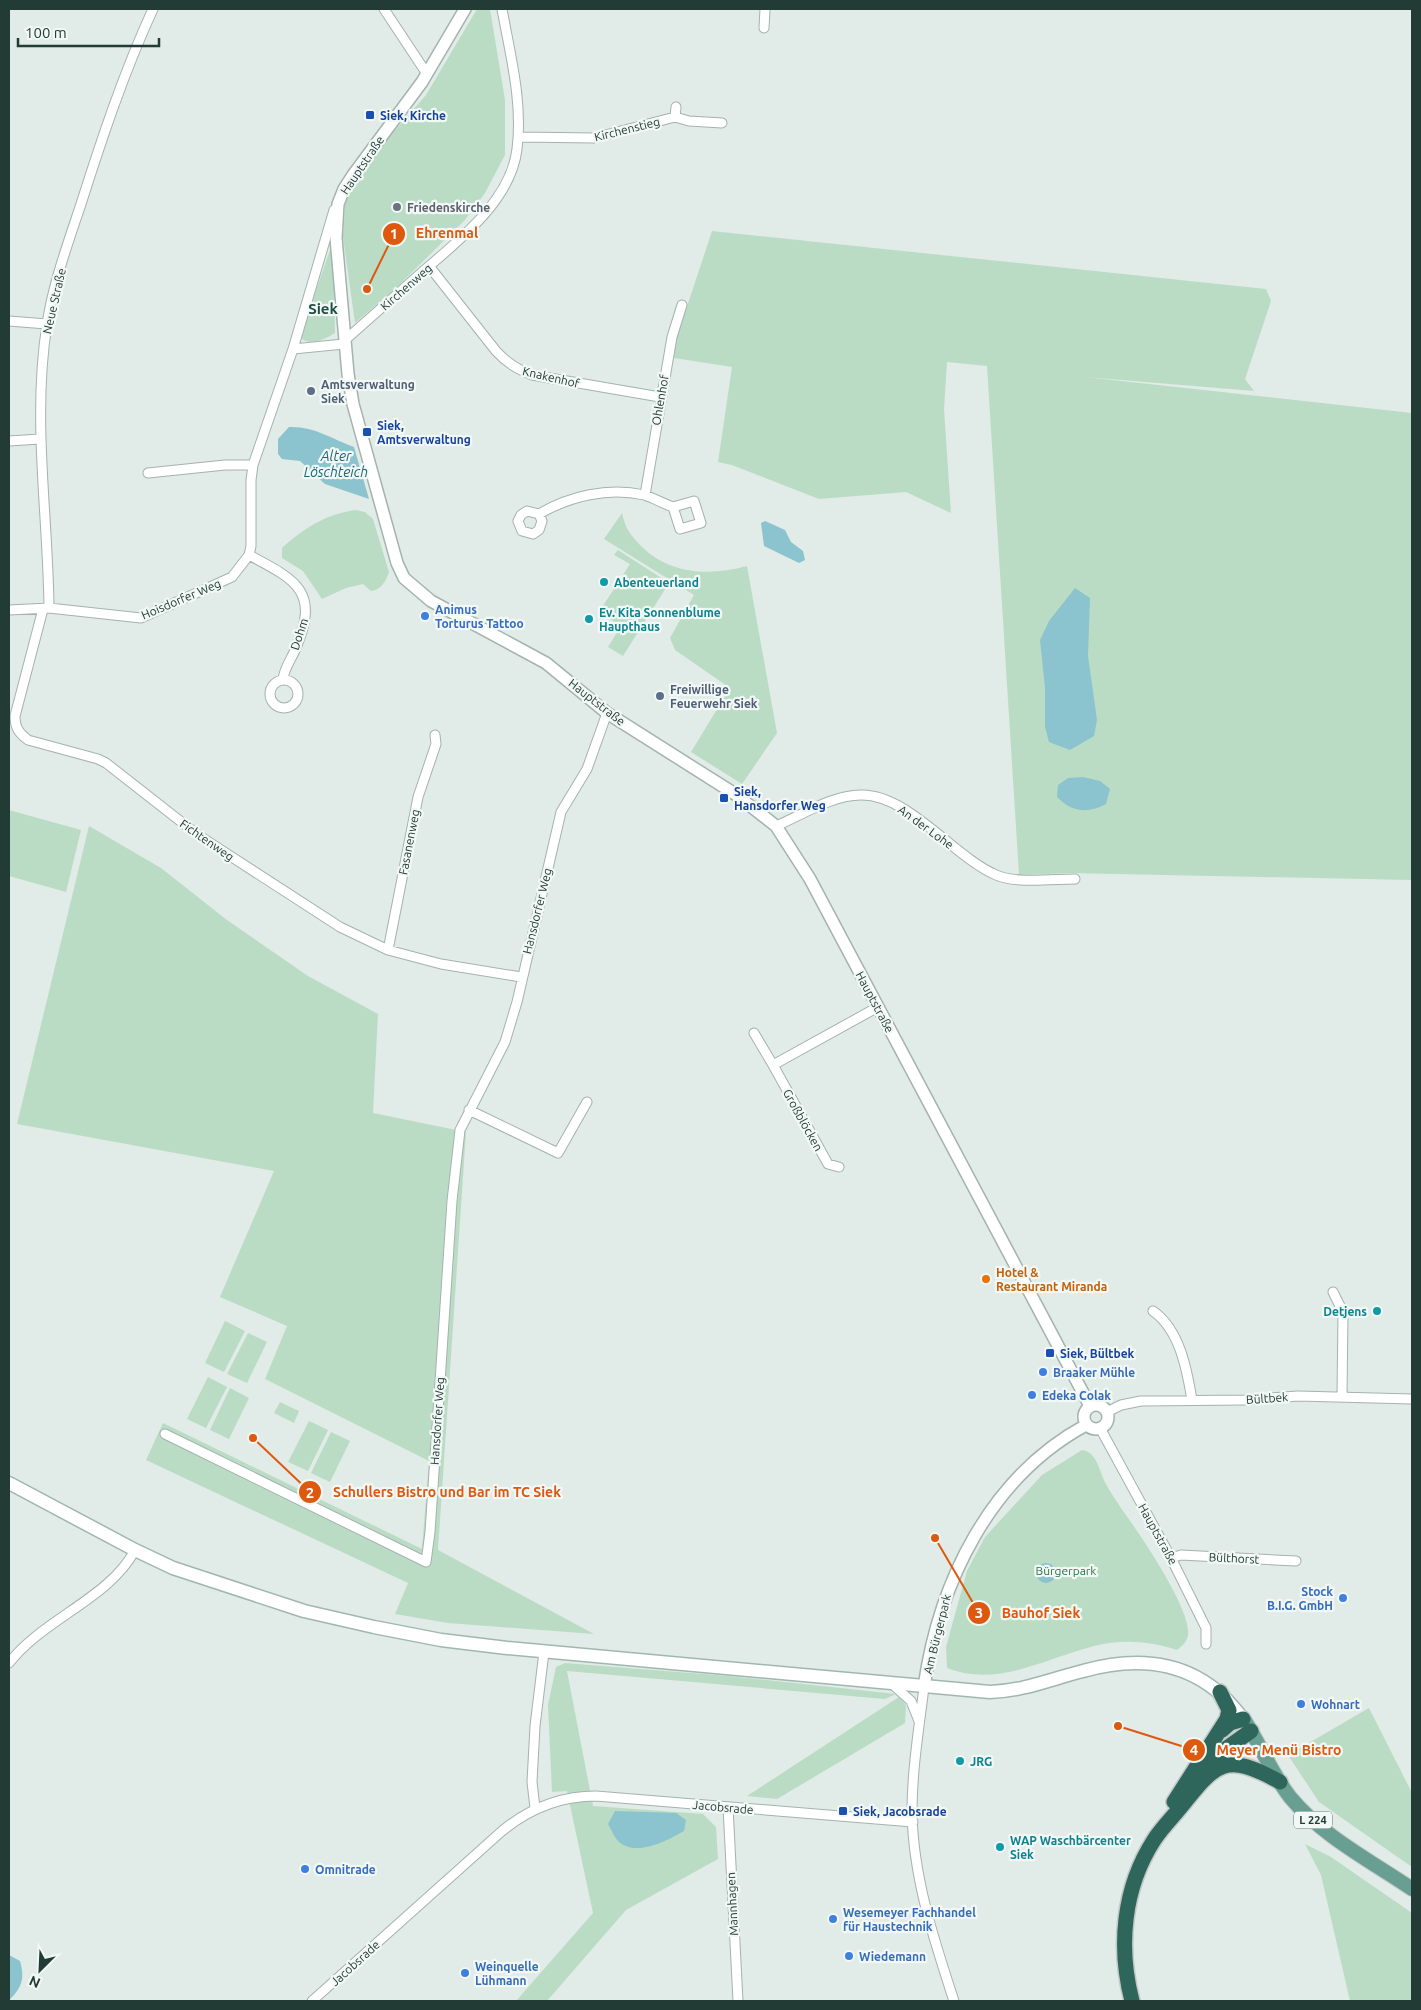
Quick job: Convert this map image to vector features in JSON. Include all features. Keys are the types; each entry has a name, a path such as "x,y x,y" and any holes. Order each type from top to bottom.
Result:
{"highway":[{"path":"1132,2001 1125,1955 1127,1908 1137,1874 1162,1820 1222,1730 1229,1710 1220,1692"},
{"path":"1222,1730 1230,1723 1247,1725"},
{"path":"1171,1819 1201,1770 1247,1725"},
{"path":"1155,1838 1206,1775 1218,1768 1244,1765 1280,1782"}],"main road":[{"name":"L 224","path":"9,1483 135,1550 173,1568 304,1611 441,1640 544,1652 990,1692 1013,1691 1100,1666 1140,1662 1166,1665 1192,1674 1220,1692 1247,1725 1280,1782 1310,1818 1412,1889"}],"street":[{"name":"Neue Straße","path":"46,608 49,558 40,439 47,324 56,286 106,127 129,62 153,9"},
{"name":"Hauptstraße","path":"465,9 427,74 348,182 338,204 336,238 344,342 353,404 391,548 404,578 415,590 431,601 546,663 607,713 734,794 776,826 802,864 1090,1406"},
{"name":"Kirchenweg","path":"344,342 470,231 505,184 517,150 518,137 515,84 502,9"},
{"path":"764,28 765,9"},
{"path":"385,11 427,74"},
{"name":"Kirchenstieg","path":"676,107 676,117"},
{"name":"Kirchenstieg","path":"518,137 594,138 676,117 689,121 722,123"},
{"path":"249,554 251,480 254,465 293,349 334,210"},
{"name":"Knakenhof","path":"429,266 496,351 505,361 517,369 532,375 660,397"},
{"name":"Ohlenhof","path":"645,495 660,397 672,337 682,305"},
{"path":"9,321 47,324"},
{"path":"293,349 344,342"},
{"path":"9,441 40,439"},
{"path":"148,473 225,465 254,465"},
{"path":"539,514 554,505 596,493 645,495 673,507"},
{"name":"Hoisdorfer Weg","path":"9,610 46,608 142,618 232,577 249,554"},
{"name":"Dohm","path":"249,554 294,582 305,601 306,618 284,680"},
{"name":"Fichtenweg","path":"46,608 13,703 15,724 19,733 28,740 98,758 198,835 340,927 388,950 441,964 522,977"},
{"name":"Hansdorfer Weg","path":"165,1434 426,1562 452,1201 460,1130 505,1042 517,1002 561,812 587,769 607,713"},
{"name":"Fasanenweg","path":"388,950 418,797 436,744 435,735"},
{"name":"An der Lohe","path":"776,826 837,800 862,794 896,805 923,822 965,856 998,876 1076,880"},
{"path":"773,1066 878,1007"},
{"name":"Großblöcken","path":"754,1033 828,1164 839,1167"},
{"path":"469,1110 558,1153 587,1102"},
{"path":"1333,1292 1343,1312 1342,1397"},
{"path":"1153,1311 1162,1317 1180,1348 1192,1400"},
{"name":"Bültbek","path":"1107,1412 1121,1405 1141,1401 1245,1400 1298,1396 1412,1399"},
{"path":"1099,1405 1107,1412 1108,1419 1100,1428 1093,1429 1086,1425 1084,1413 1090,1406 1099,1405"},
{"name":"Am Bürgerpark","path":"924,1687 933,1642 944,1602 953,1577 975,1535 995,1506 1019,1478 1059,1442 1086,1425"},
{"name":"Hauptstraße","path":"1100,1428 1171,1558 1206,1628 1206,1644"},
{"path":"9,1663 28,1641 67,1614 126,1567 135,1550"},
{"name":"Bülthorst","path":"1171,1558 1181,1555 1296,1561"},
{"path":"535,1808 532,1782 535,1726 544,1652"},
{"path":"892,1684 911,1701 920,1724"},
{"path":"924,1687 913,1786 913,1822 917,1864 925,1904 954,2001"},
{"name":"Jacobsrade","path":"312,2001 502,1831 535,1808 561,1800 588,1796 913,1822"},
{"name":"Mannhagen","path":"728,1807 738,2001"}],"green space":[{"path":"477,9 490,9 505,100 505,155 485,193 464,221 397,287 355,323 343,237 346,192 388,138 426,95"},
{"path":"712,231 1266,289 1271,301 1245,379 1254,391 1085,377 1412,413 1412,880 1070,873 1019,875 987,366 947,362 944,409 951,513 906,492 819,499 732,465 718,462 732,367 674,358 676,340"},
{"path":"333,241 335,333 322,340 313,342 304,340 300,337"},
{"path":"356,510 365,512 373,519 389,572 388,575 378,589 371,591 363,584 346,588 322,599 303,571 282,558 282,548 316,523 335,515"},
{"path":"622,513 634,539 652,556 665,563 691,571 705,572 747,566 777,733 742,784 691,752 730,688 675,650 670,638 694,595 604,539"},
{"path":"618,550 669,583 623,656 608,647 621,626 599,612 630,564 614,555"},
{"path":"9,810 81,830 66,892 9,876"},
{"path":"89,826 161,868 227,920 308,976 378,1014 373,1113 466,1132 438,1550 594,1634 448,1623 395,1614 408,1583 146,1460 163,1423 422,1549 429,1461 265,1379 287,1326 220,1297 274,1171 17,1124"},
{"path":"225,1321 245,1331 224,1372 205,1363"},
{"path":"248,1333 267,1342 247,1383 227,1374"},
{"path":"208,1377 227,1387 206,1428 187,1419"},
{"path":"230,1388 249,1398 229,1439 210,1430"},
{"path":"280,1402 299,1411 294,1423 274,1413"},
{"path":"309,1421 328,1430 308,1471 288,1462"},
{"path":"331,1432 350,1441 330,1482 311,1473"},
{"name":"Bürgerpark","path":"1082,1450 1087,1451 1094,1458 1118,1504 1163,1572 1182,1608 1187,1623 1188,1635 1185,1642 1177,1650 1136,1642 1115,1642 1076,1651 1022,1669 985,1675 947,1668 946,1647 967,1571 985,1537 1042,1475"},
{"path":"565,1663 729,1676 896,1694 885,1699 567,1671 593,1806 703,1814 716,1827 718,1859 626,1910 547,2001 516,2001 593,1913 567,1791 552,1792 548,1705 556,1667"},
{"path":"899,1697 906,1705 905,1723 777,1799 747,1796"},
{"path":"1369,1708 1412,1793 1412,1867 1319,1802 1288,1755"},
{"path":"1305,1844 1331,1857 1412,1913 1412,2001 1350,2001 1321,1875"}],"water":[{"name":"Alter Löschteich","path":"289,427 315,431 354,447 369,499 325,484 300,461 282,459 278,454 278,439"},
{"path":"765,521 785,530 791,542 803,551 805,560 799,563 764,546 761,523"},
{"path":"1075,588 1090,598 1088,656 1097,720 1094,736 1070,750 1049,742 1045,727 1045,688 1040,640 1049,621"},
{"path":"1083,777 1100,781 1110,789 1106,804 1093,809 1080,810 1068,806 1057,797 1058,785 1068,778"},
{"path":"1046,1563 1053,1566 1056,1573 1053,1580 1046,1583 1039,1580 1036,1573 1039,1566"},
{"path":"615,1811 676,1813 686,1820 684,1831 652,1846 634,1848 625,1846 618,1841 608,1824"},
{"path":"9,1955 20,1961 22,1978 20,1987 9,2000"}],"place":[{"name":"Siek, Kirche","path":"370,115"},
{"name":"Friedenskirche","path":"397,207"},
{"name":"Ehrenmal","path":"367,289"},
{"name":"Amtsverwaltung Siek","path":"311,391"},
{"name":"Siek, Amtsverwaltung","path":"367,432"},
{"name":"Abenteuerland","path":"604,582"},
{"name":"Animus Torturus Tattoo","path":"425,616"},
{"name":"Ev. Kita Sonnenblume Haupthaus","path":"589,619"},
{"name":"Freiwillige Feuerwehr Siek","path":"660,696"},
{"name":"Siek, Hansdorfer Weg","path":"724,798"},
{"name":"Hotel & Restaurant Miranda","path":"986,1279"},
{"name":"Detjens","path":"1377,1311"},
{"name":"Siek, Bültbek","path":"1050,1353"},
{"name":"Braaker Mühle","path":"1043,1372"},
{"name":"Edeka Colak","path":"1032,1395"},
{"name":"Schullers Bistro und Bar im TC Siek","path":"253,1438"},
{"name":"Bauhof Siek","path":"935,1538"},
{"name":"Stock B.I.G. GmbH","path":"1343,1598"},
{"name":"Wohnart","path":"1301,1704"},
{"name":"Meyer Menü Bistro","path":"1118,1726"},
{"name":"JRG","path":"960,1761"},
{"name":"Siek, Jacobsrade","path":"843,1811"},
{"name":"WAP Waschbärcenter Siek","path":"1000,1847"},
{"name":"Omnitrade","path":"305,1869"},
{"name":"Wesemeyer Fachhandel für Haustechnik","path":"833,1919"},
{"name":"Wiedemann","path":"849,1956"},
{"name":"Weinquelle Lühmann","path":"465,1973"}],"district":[{"name":"Siek","path":"323,308"}]}
